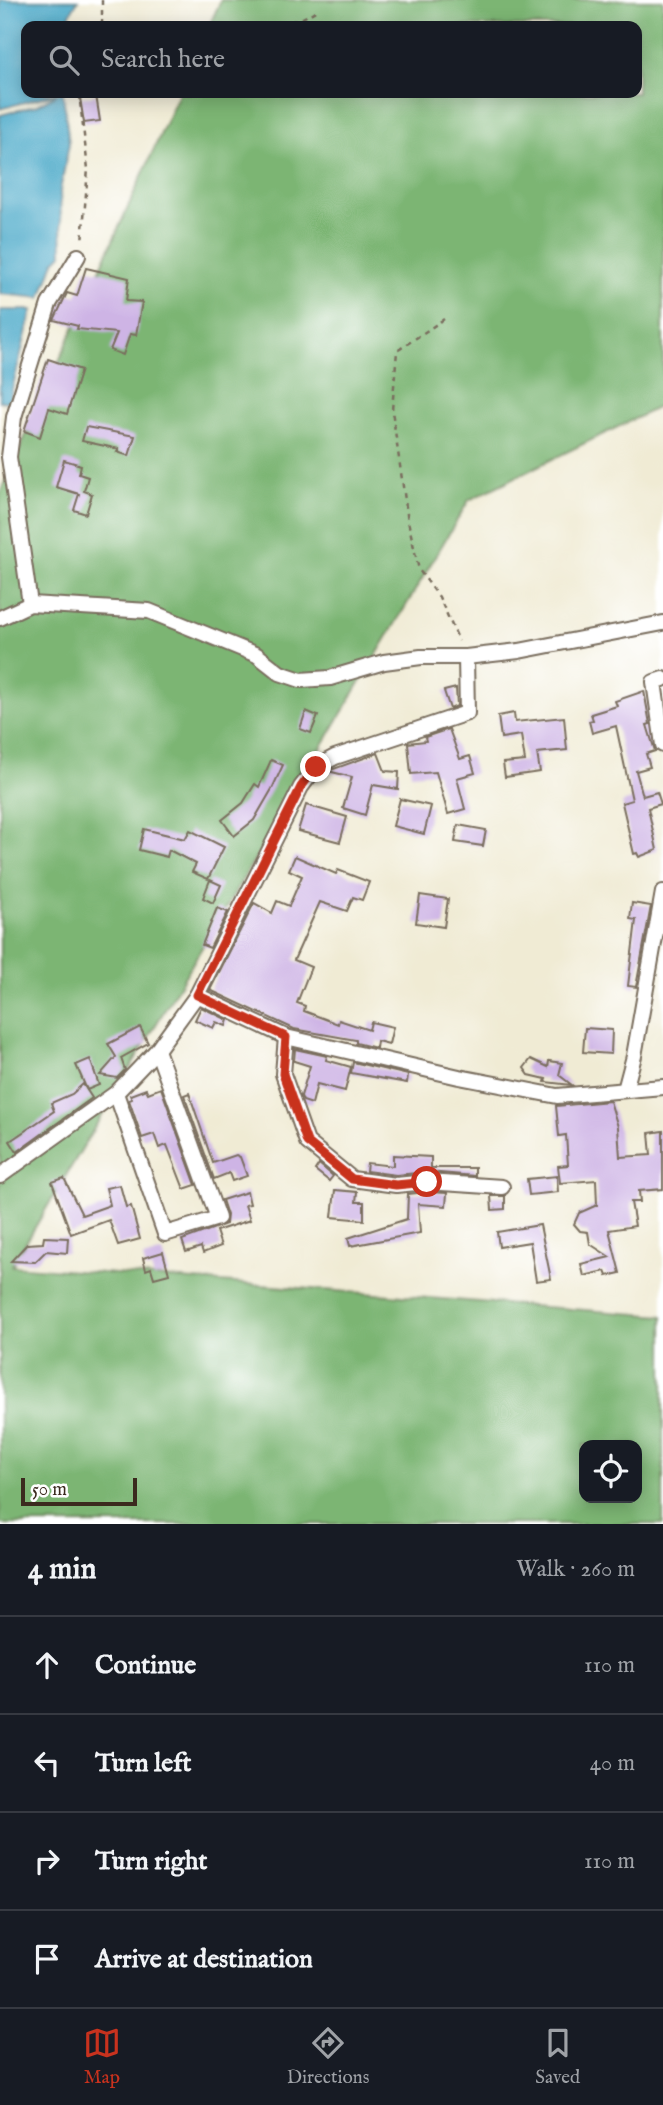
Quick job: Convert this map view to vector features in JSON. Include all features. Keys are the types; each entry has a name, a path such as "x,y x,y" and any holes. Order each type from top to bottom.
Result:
{"street":[{"path":"30,604 9,457 14,417 48,304 78,256"},
{"path":"0,618 30,604 149,611 257,655 280,673 301,680 330,678 384,662 519,651 663,623"},
{"path":"0,1177 116,1093 157,1050 197,995 301,787 316,767 388,738 467,713 466,657"},
{"path":"663,679 654,682 663,745"},
{"path":"625,1090 634,1056 663,892"},
{"path":"197,995 286,1037 459,1077 557,1096 663,1087"},
{"path":"286,1037 283,1074 307,1142 352,1179 396,1185 427,1182 502,1188"},
{"path":"116,1093 165,1234 218,1218 157,1050"}],"path":[{"path":"102,0 102,21"},
{"path":"293,21 319,9"},
{"path":"78,256 86,232 88,169 80,98"},
{"path":"444,318 397,351 392,410 408,522 419,570 439,597 466,657"}],"green space":[{"path":"221,0 663,0 663,405 469,500 12,1266 663,1316 663,1524 0,1524 0,493 177,98 642,98 642,21 211,21"}],"water":[{"path":"0,0 78,0 69,21 21,21 21,98 39,98 0,109"},
{"path":"50,98 64,98 69,144 60,191 62,254 54,262 41,298 0,294 0,115 37,105"},
{"path":"0,310 32,310 9,402 0,401"}],"building":[{"path":"80,98 96,98 100,121 84,123"},
{"path":"86,268 129,278 126,301 142,302 136,335 130,334 123,355 110,350 117,333 77,329 78,326 54,320 67,293 77,296"},
{"path":"48,359 81,370 67,414 49,408 40,437 24,431"},
{"path":"86,427 135,436 129,456 117,452 119,449 82,441"},
{"path":"64,460 81,465 79,474 88,477 84,491 92,494 86,514 74,510 79,494 56,487"},
{"path":"456,688 457,706 450,709 444,691"},
{"path":"644,691 650,724 647,725 655,751 646,754 650,767 636,771 643,796 657,792 661,804 648,808 657,850 639,857 637,853 634,854 622,803 632,800 616,726 592,733 589,721 593,720 591,714 617,706 615,701"},
{"path":"306,711 318,716 311,733 300,729"},
{"path":"514,713 515,722 564,717 567,750 537,753 540,772 505,777 503,763 525,761 521,735 501,738 498,716"},
{"path":"449,729 460,759 470,756 475,773 457,778 465,809 448,814 436,772 411,774 408,743 426,741 425,737"},
{"path":"378,753 385,771 399,772 398,789 373,785 365,815 343,808 352,777 328,771"},
{"path":"271,760 283,765 272,789 254,820 234,836 222,820 243,803 255,784 259,787"},
{"path":"400,799 431,806 424,834 393,826"},
{"path":"306,805 347,817 340,842 298,831"},
{"path":"458,825 486,830 483,846 455,842"},
{"path":"144,829 185,839 190,830 224,847 208,879 192,872 196,864 169,850 167,857 139,850"},
{"path":"295,856 336,874 338,870 369,882 362,900 353,897 347,911 320,902 294,960 311,967 297,1003 305,1006 304,1011 338,1024 339,1020 369,1030 371,1022 393,1027 389,1044 377,1041 376,1048 356,1043 356,1040 294,1029 210,990 254,903 272,913 277,901 289,906 302,876 289,870"},
{"path":"210,880 221,885 213,903 203,898"},
{"path":"420,895 448,899 444,927 416,923"},
{"path":"632,903 651,906 636,987 628,986 636,920 630,919"},
{"path":"217,908 228,912 210,948 202,945"},
{"path":"201,1007 228,1020 226,1026 216,1022 213,1028 195,1020"},
{"path":"140,1027 148,1043 121,1058 125,1070 117,1078 100,1075 116,1057 108,1044"},
{"path":"585,1028 612,1030 611,1054 583,1052"},
{"path":"295,1049 327,1056 326,1060 351,1067 345,1091 317,1084 312,1104 303,1101 301,1096 310,1066 294,1061"},
{"path":"90,1059 99,1085 87,1090 76,1065"},
{"path":"531,1059 548,1067 549,1061 562,1063 559,1075 572,1085 545,1082 546,1079 529,1075 524,1068"},
{"path":"353,1062 408,1075 407,1083 351,1073"},
{"path":"83,1084 92,1098 17,1152 10,1141 54,1111 51,1103 72,1094"},
{"path":"161,1088 196,1185 184,1189 167,1145 159,1148 154,1134 142,1138 129,1100 132,1099 130,1095 146,1089 148,1093"},
{"path":"189,1093 213,1163 236,1155 240,1157 247,1176 232,1181 229,1173 214,1179 184,1095"},
{"path":"610,1101 618,1127 620,1157 651,1155 649,1133 663,1131 663,1189 639,1191 640,1202 631,1202 635,1226 609,1230 620,1273 607,1276 605,1271 584,1276 581,1264 610,1257 590,1244 588,1232 580,1231 574,1224 579,1213 597,1205 596,1180 560,1183 558,1166 568,1165 566,1135 559,1136 556,1106"},
{"path":"393,1155 431,1157 431,1168 475,1168 475,1176 428,1172 396,1175 366,1171 367,1163 393,1166"},
{"path":"319,1164 333,1176 329,1181 315,1170"},
{"path":"557,1176 558,1192 529,1195 527,1179"},
{"path":"64,1178 82,1215 110,1205 106,1188 120,1185 126,1207 131,1206 140,1239 118,1245 109,1220 71,1234 52,1182"},
{"path":"335,1190 357,1192 356,1202 364,1202 364,1220 332,1217"},
{"path":"247,1192 250,1204 245,1205 250,1220 216,1231 221,1246 203,1253 201,1247 186,1252 182,1240 226,1224 227,1215 222,1200"},
{"path":"447,1193 446,1206 418,1204 420,1233 350,1246 348,1238 407,1219 408,1194"},
{"path":"491,1196 505,1196 505,1209 492,1210"},
{"path":"540,1225 551,1279 536,1281 530,1242 499,1247 497,1232"},
{"path":"44,1237 68,1238 67,1253 46,1251 35,1262 11,1261 27,1244 43,1243"},
{"path":"163,1252 169,1274 154,1278 151,1268 146,1270 143,1258"}],"route":[{"path":"316,767 301,787 197,995 286,1037 283,1074 307,1142 328,1156 352,1179 396,1185 427,1182"}]}
